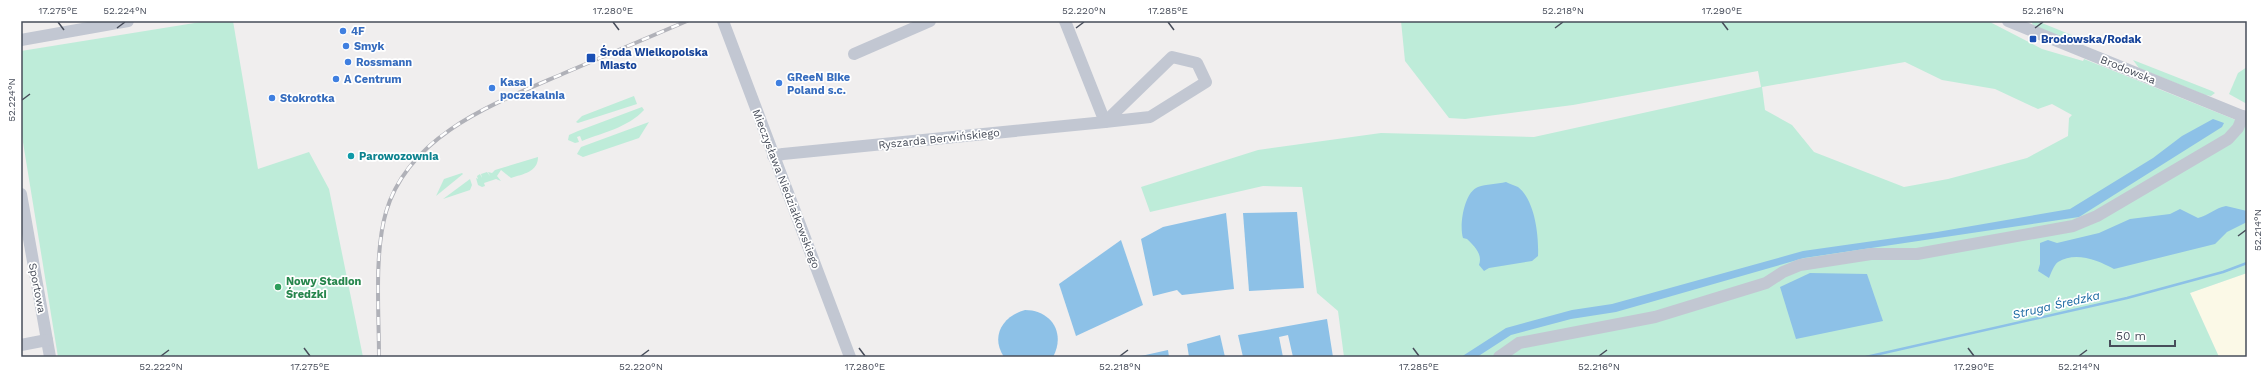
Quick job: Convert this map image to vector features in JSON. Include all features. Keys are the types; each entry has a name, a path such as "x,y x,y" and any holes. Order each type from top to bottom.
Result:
{"street":[{"path":"21,40 128,21"},
{"name":"Mieczysława Niedziałkowskiego","path":"723,21 850,357"},
{"path":"854,54 909,25 930,21"},
{"path":"1065,21 1105,122"},
{"name":"Brodowska","path":"2008,21 2245,117"},
{"name":"Ryszarda Berwińskiego","path":"773,156 1105,122 1150,116 1206,82 1197,63 1172,57 1105,122"},
{"path":"1499,357 1519,343 1655,317 1766,283 1783,272 1800,265 1871,254 1916,254 2073,226 2097,216 2228,139 2245,117"},
{"name":"Sportowa","path":"21,194 50,357"},
{"path":"21,345 47,340"}],"shaded area":[{"path":"2247,273 2247,357 2219,357 2190,293"}],"green space":[{"path":"207,21 233,21 258,169 309,152 329,189 363,357 58,357 21,130 21,51"},
{"path":"1401,21 1988,21 2042,49 2083,61 2084,59 2236,120 2232,131 2081,221 1946,247 1853,254 1644,316 1517,341 1493,357 1344,357 1338,311 1317,293 1302,187 1263,186 1150,212 1141,187 1258,150 1381,133 1534,137 1761,87 1758,71 1573,105 1465,119 1449,118 1405,61","holes":["1905,62 1942,80 1995,89 2038,109 2052,104 2072,115 2069,118 2068,136 2027,158 1948,179 1904,187 1814,152 1792,125 1765,110 1762,87"]},
{"path":"2031,21 2037,21 2074,36 2067,40 2033,25"},
{"path":"2133,60 2215,93 2211,96 2205,95 2139,68"},
{"path":"2247,67 2247,104 2229,94 2238,73"},
{"path":"634,96 637,104 578,123 576,122 582,116"},
{"path":"642,107 644,110 637,116 615,129 582,141 580,136 577,137 579,142 575,143 568,140 569,135"},
{"path":"649,122 639,138 583,157 577,154 581,147"},
{"path":"2245,123 2247,124 2247,273 2190,293 2219,357 1504,357 1520,346 1659,320 1800,268 2074,228"},
{"path":"538,157 533,169 525,174 511,178 501,170 497,176 501,181 496,179 484,183 485,186 482,187 478,185 476,178 478,179 477,176 480,174 482,178 481,174 487,172 490,176 488,172 492,173 495,170"},
{"path":"462,173 463,174 436,196 444,179"},
{"path":"470,179 472,185 470,190 443,199"}],"water":[{"path":"2213,119 2224,123 2222,127 2079,217 1804,258 1616,312 1571,319 1511,335 1477,357 1461,357 1506,328 1572,310 1612,304 1803,251 1937,232 2070,209 2153,158 2182,136"},
{"path":"1506,182 1518,187 1524,193 1532,209 1537,229 1538,256 1532,261 1489,268 1484,271 1479,265 1480,257 1477,250 1467,239 1463,238 1462,218 1466,202 1473,190 1481,186"},
{"path":"2226,206 2247,211 2247,222 2227,232 2215,244 2114,269 2094,260 2072,257 2058,262 2049,278 2038,271 2040,264 2040,243 2048,240 2057,243 2099,233 2130,219 2170,214 2180,209 2198,218"},
{"path":"1297,212 1304,288 1249,291 1243,213"},
{"path":"1226,213 1234,289 1182,295 1177,290 1153,296 1141,239 1163,227"},
{"path":"1121,240 1143,305 1076,336 1059,284"},
{"path":"1810,273 1867,274 1883,321 1796,339 1780,287"},
{"path":"1025,310 1042,314 1054,324 1058,340 1057,348 1053,357 1004,357 998,342 1001,328 1010,317"},
{"path":"1327,319 1333,357 1293,357 1288,335 1279,337 1283,357 1243,357 1238,335"},
{"path":"1220,335 1225,357 1189,357 1187,344"},
{"path":"1168,350 1169,357 1141,357 1141,356"}],"waterway":[{"name":"Struga Średzka","path":"1866,357 2127,298 2223,272 2247,263"}],"railway":[{"path":"379,357 378,284 382,228 386,212 398,185 414,161 435,141 459,124 485,109 540,83 687,21"}],"place":[{"name":"4F","path":"343,31"},
{"name":"Brodowska/Rodak","path":"2033,39"},
{"name":"Smyk","path":"346,46"},
{"name":"Środa Wielkopolska Miasto","path":"591,58"},
{"name":"Rossmann","path":"348,62"},
{"name":"A Centrum","path":"336,79"},
{"name":"GReeN Bike Poland s.c.","path":"779,83"},
{"name":"Kasa i poczekalnia","path":"492,88"},
{"name":"Stokrotka","path":"272,98"},
{"name":"Parowozownia","path":"351,156"},
{"name":"Nowy Stadion Średzki","path":"278,287"}]}
